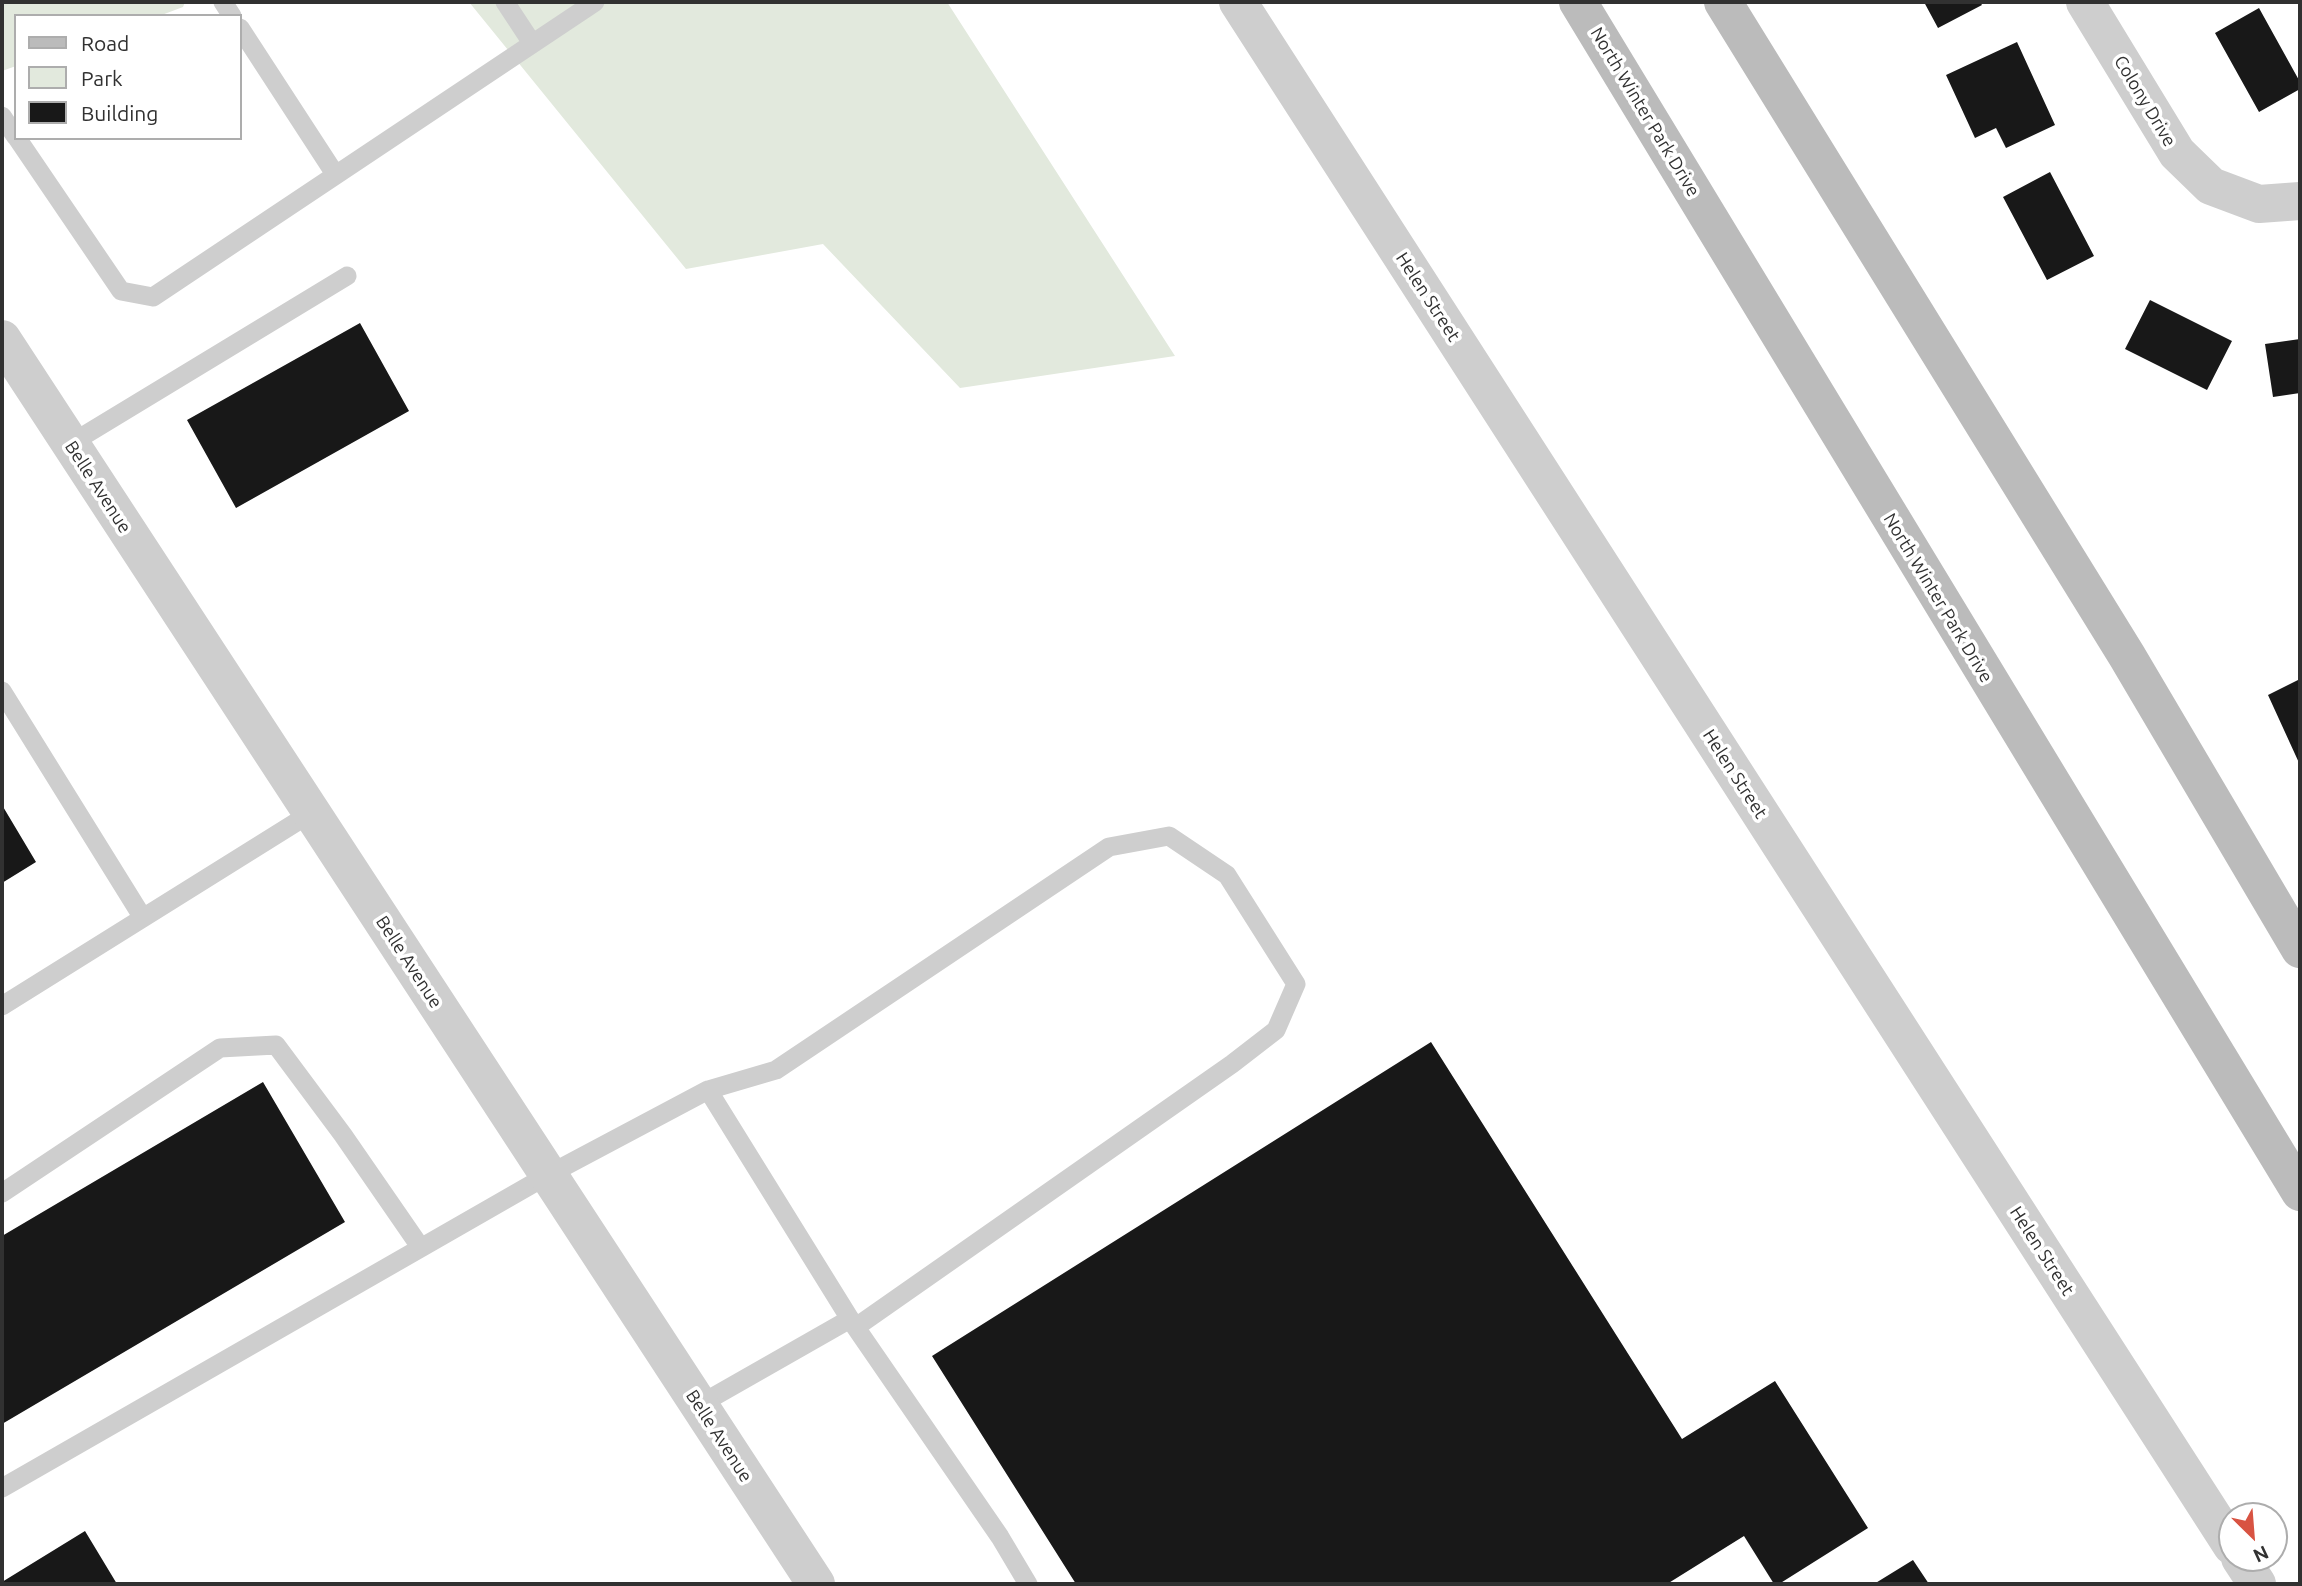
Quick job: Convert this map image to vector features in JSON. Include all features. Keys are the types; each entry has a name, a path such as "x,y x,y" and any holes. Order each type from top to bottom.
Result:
{"street":[{"name":"Helen Street","path":"1238,2 2218,1524"},
{"name":"North Winter Park Drive","path":"1578,2 2300,1192"},
{"path":"1723,2 2127,656 2300,949"},
{"name":"Colony Drive","path":"2085,2 2177,153 2211,186 2259,204 2300,201"},
{"name":"Belle Avenue","path":"2,339 816,1584"}],"lane":[{"path":"505,2 532,43"},
{"path":"18,140 121,291 153,297 595,2"},
{"path":"242,31 335,174"},
{"path":"2,116 14,134"},
{"path":"70,444 347,276"},
{"path":"2,691 143,918"},
{"path":"2,1006 311,813"},
{"path":"2,1488 548,1175 708,1090 776,1069 1109,847 1169,836 1227,875 1296,985 1276,1030 1221,1072 853,1323 699,1405"},
{"path":"2,1194 220,1048 276,1045 343,1135 421,1248"},
{"path":"708,1090 853,1323 1000,1537 1028,1584"}],"green space":[{"path":"2,2 185,2 183,7 164,14 14,14 14,67 2,71"},
{"path":"469,2 947,2 1175,356 960,388 823,244 686,269"}],"building":[{"path":"1924,2 1980,2 1982,5 1938,28"},
{"path":"2259,8 2300,82 2300,89 2259,112 2215,33"},
{"path":"2017,42 2055,125 2006,148 1996,128 1975,138 1946,75"},
{"path":"2050,172 2094,256 2047,280 2003,197"},
{"path":"2150,300 2232,341 2207,390 2125,349"},
{"path":"360,323 409,411 236,508 187,420"},
{"path":"2300,339 2300,393 2273,397 2265,344"},
{"path":"2300,679 2300,765 2268,695"},
{"path":"2,805 36,862 2,883"},
{"path":"1431,1042 1682,1439 1775,1381 1868,1528 1779,1584 1774,1584 1744,1536 1667,1584 1076,1584 932,1356"},
{"path":"263,1082 345,1222 2,1424 2,1236"},
{"path":"85,1531 117,1584 2,1584 2,1582"},
{"path":"1913,1560 1929,1584 1874,1584"}]}
